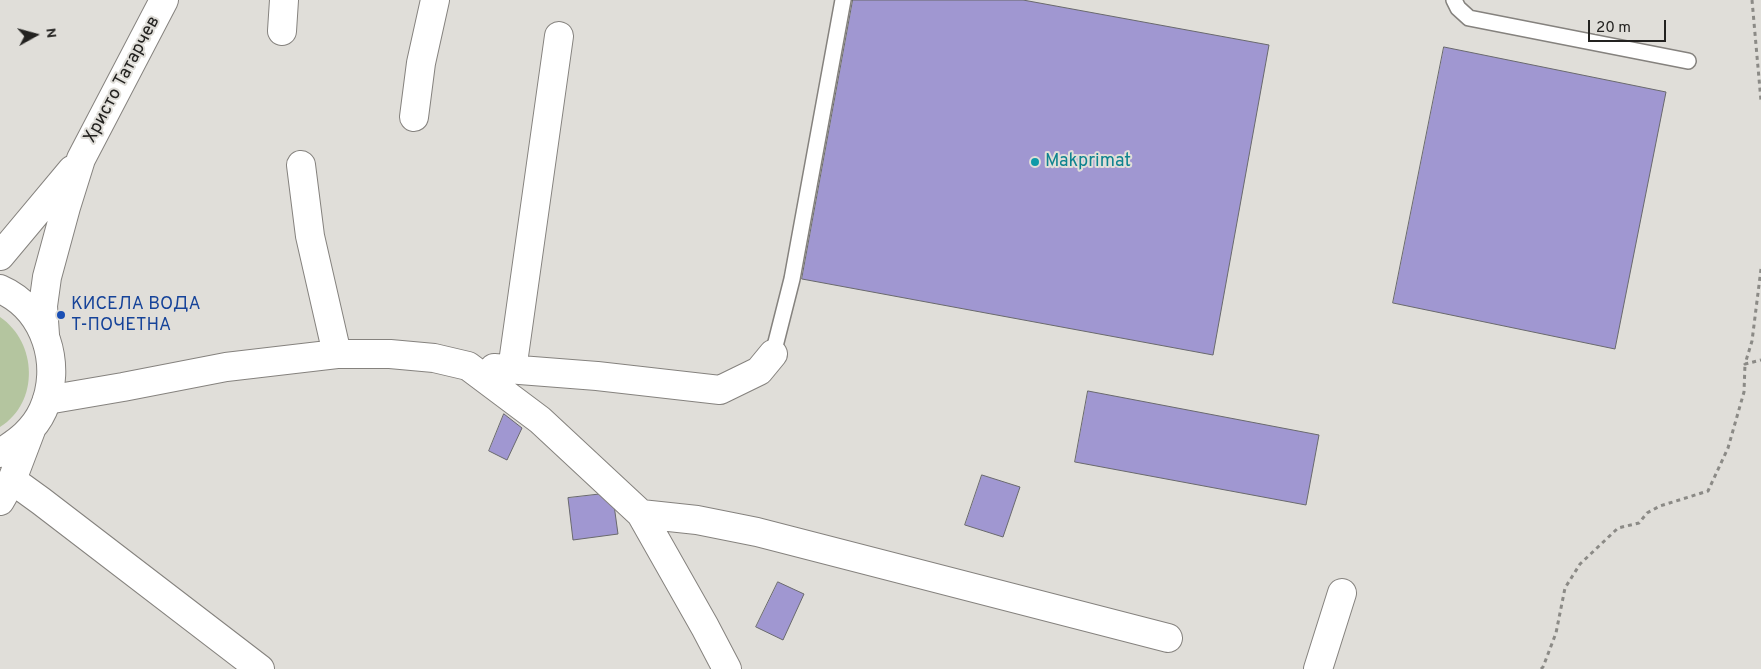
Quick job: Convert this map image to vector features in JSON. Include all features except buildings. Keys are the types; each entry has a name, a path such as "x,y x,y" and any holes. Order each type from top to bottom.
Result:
{"street":[{"name":"Христо Татарчев","path":"45,335 43,306 47,277 81,160 164,0"},
{"path":"282,31 284,0"},
{"path":"414,117 421,63 435,0"},
{"path":"512,370 559,36"},
{"name":"Христо Татарчев","path":"0,256 81,160"},
{"path":"301,165 310,236 338,354"},
{"path":"0,289 22,303 35,318 45,335 52,373 50,392 43,411 31,429 16,444 0,453"},
{"path":"47,400 226,367 338,354 390,354 434,358 468,366 598,376 720,390 759,371 773,354"},
{"path":"468,366 540,420 641,514 727,669"},
{"path":"31,429 6,491 57,513 260,669"},
{"path":"641,514 697,520 757,532 1168,638"},
{"path":"1318,669 1342,593"}],"lane":[{"path":"773,354 792,279 843,0"},
{"path":"1454,0 1458,8 1468,18 1688,61"}],"path":[{"path":"1752,0 1761,101"},
{"path":"1541,669 1544,667 1556,633 1565,588 1580,564 1618,528 1639,523 1647,513 1660,506 1708,491 1728,448 1744,392 1745,364 1752,341 1761,269"},
{"path":"1745,364 1761,360"}],"green space":[{"path":"0,317 12,328 21,341 27,356 29,372 27,388 22,403 13,416 0,427"}],"place":[{"name":"Makprimat","path":"1035,162"},
{"name":"КИСЕЛА ВОДА Т-ПОЧЕТНА","path":"61,315"}]}
